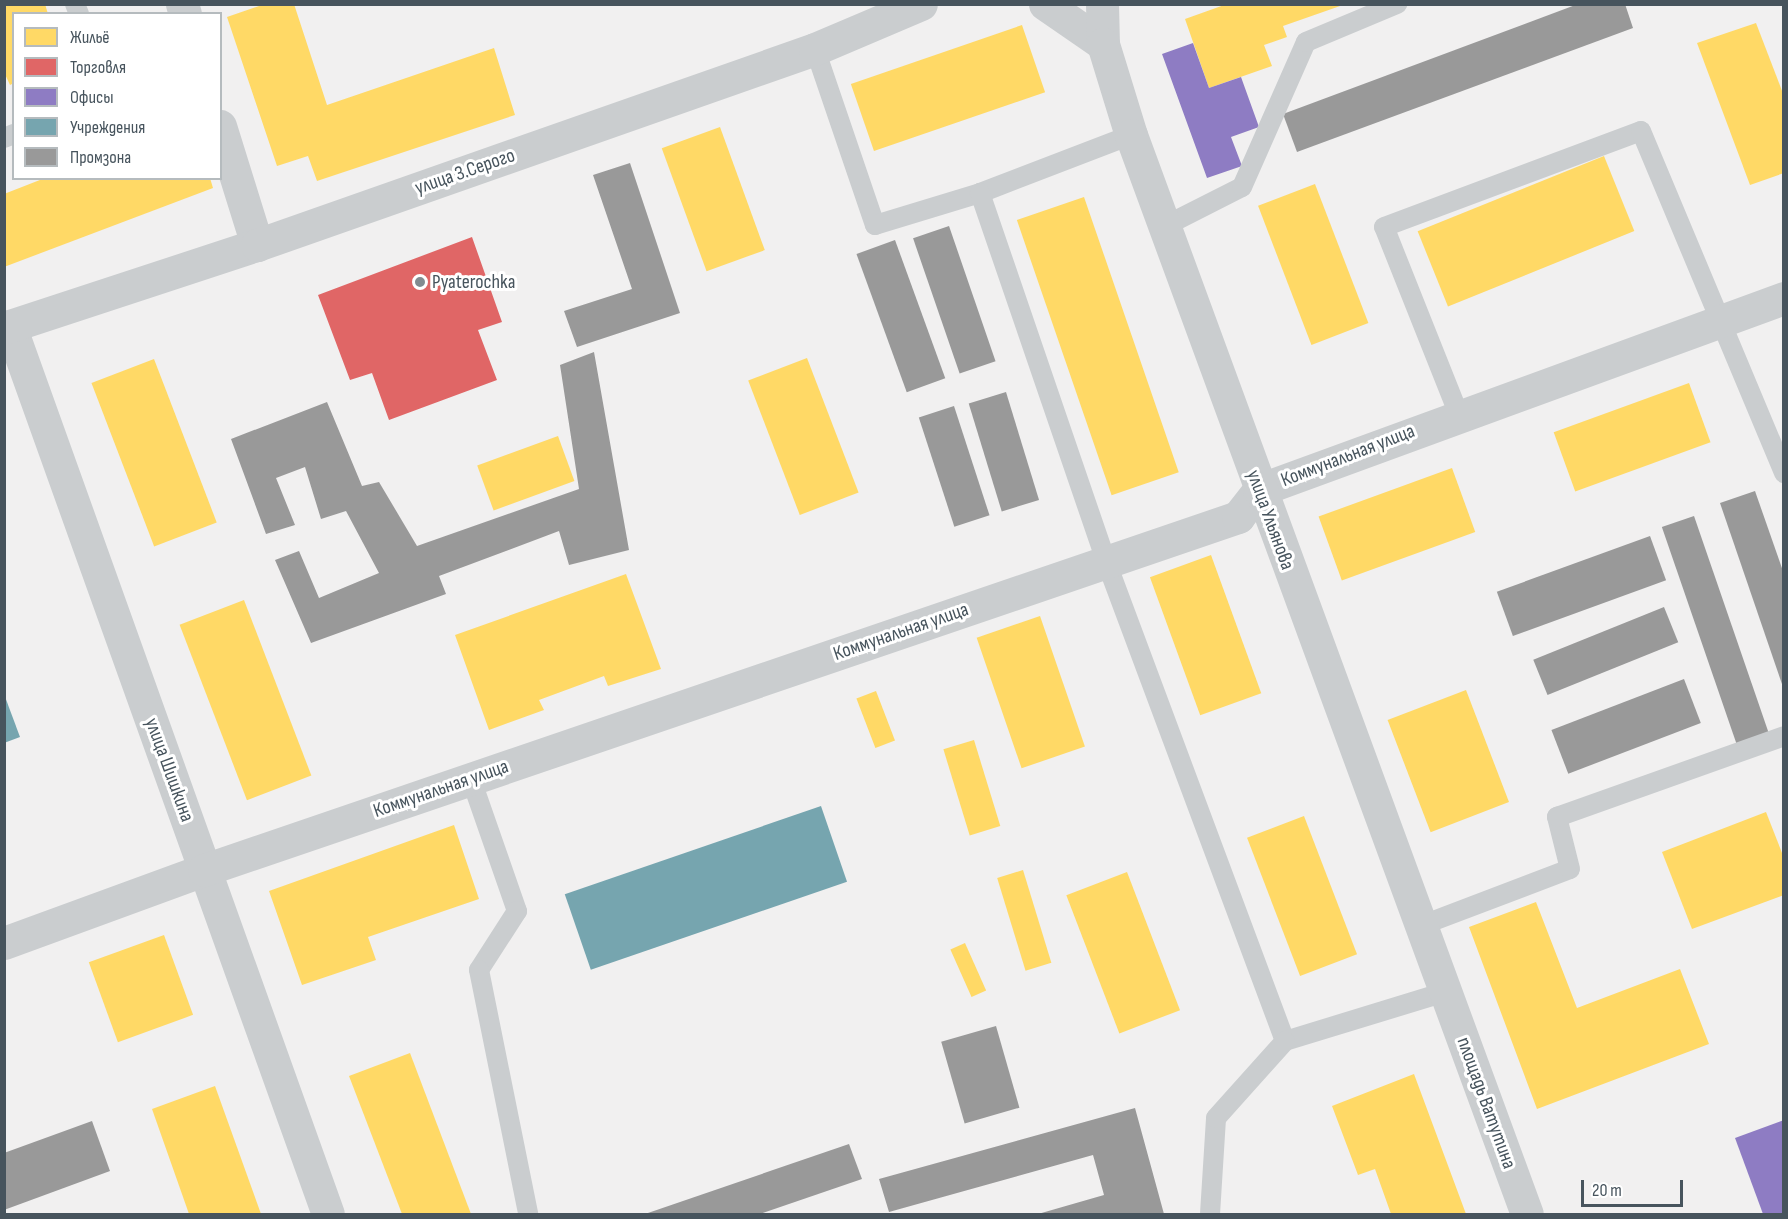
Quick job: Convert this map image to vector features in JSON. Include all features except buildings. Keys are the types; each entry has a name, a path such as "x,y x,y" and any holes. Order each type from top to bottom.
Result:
{"street":[{"name":"улица З.Серого","path":"7,327 257,245 814,49 921,4"},
{"path":"1045,4 1103,44"},
{"name":"улица Ульянова","path":"1102,4 1103,44 1131,135 1444,992"},
{"path":"222,132 257,245"},
{"name":"Коммунальная улица","path":"4,943 204,870 1238,517 1259,490 1784,298"},
{"name":"улица Шишкина","path":"7,327 328,1215"},
{"name":"площадь Ватутина","path":"1444,992 1527,1215"}],"lane":[{"path":"1165,226 1242,187 1306,42 1397,4"},
{"path":"814,49 875,225 980,193 1131,135"},
{"path":"1459,415 1384,227 1641,131 1784,473"},
{"path":"980,193 1106,561 1285,1041"},
{"path":"1420,926 1570,869 1557,817 1784,736"},
{"path":"471,779 517,911 479,970 528,1215"},
{"path":"1210,1215 1216,1118 1285,1041 1444,992"}],"place":[{"name":"Pyaterochka","path":"420,282"}]}
